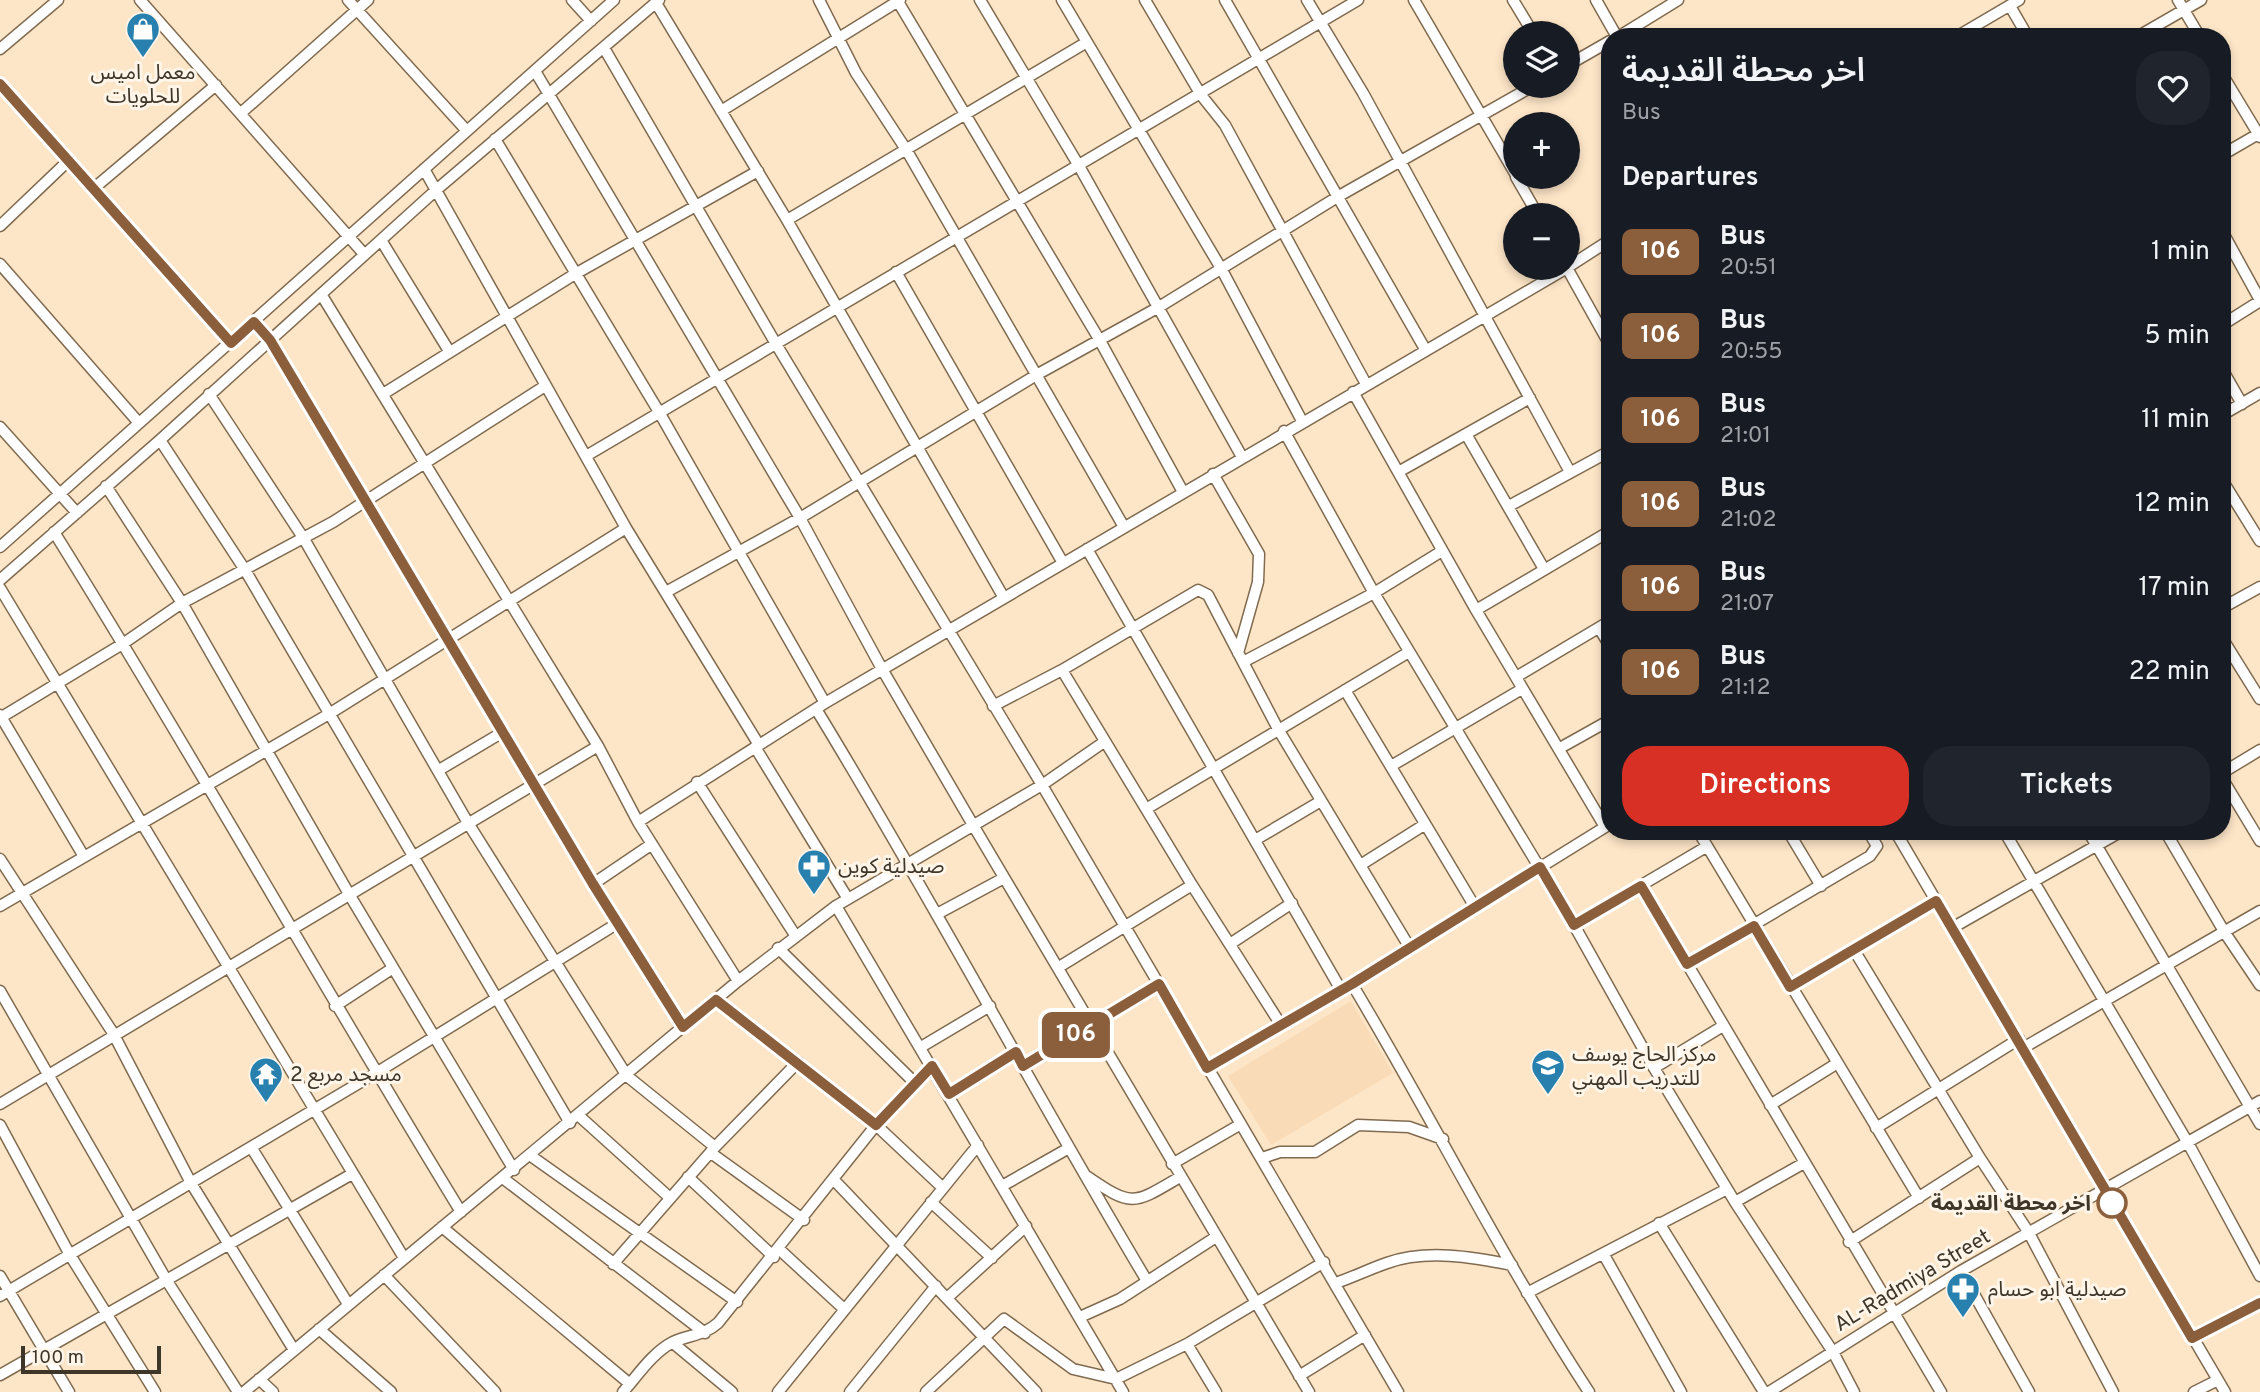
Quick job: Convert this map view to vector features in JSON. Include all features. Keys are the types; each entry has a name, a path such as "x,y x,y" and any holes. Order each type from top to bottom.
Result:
{"street":[{"path":"0,49 58,0"},
{"path":"348,0 467,131"},
{"path":"241,113 368,0"},
{"path":"572,0 590,21"},
{"path":"0,547 614,0"},
{"path":"819,0 856,73 906,151 1125,527"},
{"path":"721,111 899,0 964,115 1099,339 1183,492"},
{"path":"980,0 1079,166 1242,457"},
{"path":"1062,0 1222,270 1302,421"},
{"path":"1145,0 1201,95 1224,125 1366,384"},
{"path":"1225,0 1425,349"},
{"path":"1307,0 1401,161 1570,472"},
{"path":"586,456 1358,0"},
{"path":"1414,0 1503,153"},
{"path":"1513,0 1526,21"},
{"path":"1596,0 1613,28"},
{"path":"2178,0 2195,28"},
{"path":"2153,28 2201,0"},
{"path":"0,580 160,440 435,191 657,1 788,220 1004,597"},
{"path":"1632,28 1676,1"},
{"path":"147,2 364,254"},
{"path":"1970,28 2007,4 2022,28"},
{"path":"788,220 1087,42"},
{"path":"1580,58 1601,46"},
{"path":"604,48 776,344 1042,785 1398,1392"},
{"path":"535,71 718,377 800,518 882,669 1308,1392"},
{"path":"0,84 231,343"},
{"path":"93,189 216,85"},
{"path":"2231,89 2259,134 2231,150"},
{"path":"666,592 737,555 1038,374 1222,270 1339,196 1512,98"},
{"path":"495,139 659,412 820,706 1083,1174 1147,1281"},
{"path":"0,226 68,161"},
{"path":"424,169 626,528 848,899"},
{"path":"383,394 575,274 758,172"},
{"path":"382,240 449,351"},
{"path":"1580,260 1601,246"},
{"path":"2231,248 2260,301 2231,319"},
{"path":"0,264 139,423"},
{"path":"896,272 1063,563"},
{"path":"638,822 820,706 1284,431 1545,280"},
{"path":"1574,280 1601,329"},
{"path":"321,294 598,746 638,822 738,981"},
{"path":"254,322 270,340 363,502 593,884 683,1027"},
{"path":"2231,385 2242,404"},
{"path":"83,855 0,717 124,643 182,603 304,539 545,386"},
{"path":"1353,392 1522,689 1601,816"},
{"path":"2231,410 2260,393"},
{"path":"209,394 304,539 468,823 627,1076 713,1150 804,1220"},
{"path":"1400,471 1530,398"},
{"path":"0,427 77,513"},
{"path":"1284,431 1374,593 1540,867 1654,1068 1735,1202 1833,1352 1854,1392"},
{"path":"1466,435 1510,506 1544,569"},
{"path":"160,440 245,570 570,1123"},
{"path":"1510,506 1601,456"},
{"path":"1213,474 1259,554 1258,582 1241,657"},
{"path":"106,486 182,603 349,894 514,1170"},
{"path":"2231,494 2260,541"},
{"path":"0,906 139,822 387,679 507,600 626,528"},
{"path":"54,532 208,783 289,929 461,1212"},
{"path":"1476,610 1544,569 1601,539"},
{"path":"1087,549 1131,630 1214,768 1341,990"},
{"path":"1241,657 1374,593 1442,551"},
{"path":"2231,603 2260,587"},
{"path":"0,588 56,685 404,1258"},
{"path":"993,706 1062,670 1198,590 1204,591 1278,729 1362,864 1410,948"},
{"path":"1516,677 1599,628 1601,631"},
{"path":"2231,652 2260,699"},
{"path":"1146,809 1409,653"},
{"path":"1062,670 1192,885 1282,1025"},
{"path":"1391,766 1522,689"},
{"path":"1345,690 1475,907"},
{"path":"1560,748 1601,725"},
{"path":"439,770 503,732"},
{"path":"244,1392 795,935 836,906 1042,785 1104,741"},
{"path":"0,1104 46,1074 598,746"},
{"path":"2231,769 2260,750"},
{"path":"697,782 795,935"},
{"path":"2231,791 2260,841"},
{"path":"1255,840 1321,801"},
{"path":"1362,864 1424,825"},
{"path":"1207,1068 1352,984 1601,830"},
{"path":"1702,840 1919,1198"},
{"path":"1793,840 1821,886"},
{"path":"1687,964 1876,852 1877,846 1873,840"},
{"path":"1900,840 2225,1392"},
{"path":"2009,840 2188,1143 2260,1276"},
{"path":"2094,840 2167,964 2255,1104 2260,1124"},
{"path":"1952,928 2106,840"},
{"path":"2170,840 2225,933 2260,985"},
{"path":"593,884 652,844"},
{"path":"1574,925 1706,847"},
{"path":"0,859 113,1034 191,1183 294,1350"},
{"path":"937,914 1004,878"},
{"path":"1059,967 1192,885"},
{"path":"1641,886 1849,1242 1896,1313 1941,1392"},
{"path":"1790,987 1936,901"},
{"path":"1230,944 1292,903"},
{"path":"836,906 1123,1392"},
{"path":"1876,1128 1938,1088 2103,1001 2260,912"},
{"path":"4,1294 376,1073 618,923"},
{"path":"778,948 915,1083"},
{"path":"1854,950 1980,1158 2029,1233 2113,1392"},
{"path":"335,1006 393,968"},
{"path":"1023,1066 1159,984"},
{"path":"1352,984 1443,1139 1527,1293 1589,1392"},
{"path":"0,991 167,1281 238,1392"},
{"path":"716,1000 876,1125 943,1188"},
{"path":"921,1047 990,1006"},
{"path":"1654,1068 1723,1026"},
{"path":"949,1094 1016,1052"},
{"path":"612,1264 669,1197 798,1062"},
{"path":"1770,1105 1836,1064"},
{"path":"442,1227 626,1388 654,1356 673,1343 705,1333 718,1324 804,1220 876,1125 932,1066"},
{"name":"AL-Radmiya Street","path":"1767,1392 1961,1271 2255,1104"},
{"path":"578,1115 669,1197"},
{"path":"1172,1164 1241,1124"},
{"path":"0,1125 70,1255 155,1392"},
{"path":"1262,1158 1280,1152 1315,1152 1358,1125 1409,1127 1443,1139"},
{"path":"778,1392 978,1145"},
{"path":"251,1147 348,1304"},
{"path":"1002,1186 1069,1148"},
{"path":"531,1156 737,1302"},
{"path":"1849,1242 1980,1158"},
{"path":"1735,1202 1804,1163"},
{"path":"0,1376 352,1174"},
{"path":"1083,1174 1116,1197 1130,1200 1141,1199 1180,1177"},
{"path":"688,1177 844,1310"},
{"path":"504,1178 612,1264 705,1333"},
{"path":"834,1180 936,1286 1028,1389"},
{"path":"1527,1293 1727,1189"},
{"path":"931,1202 992,1258"},
{"path":"1659,1223 1767,1392"},
{"path":"947,1298 1026,1226"},
{"path":"1080,1317 1120,1299 1216,1237"},
{"path":"1604,1255 1681,1392"},
{"path":"1336,1283 1387,1262 1422,1257 1474,1258 1512,1265"},
{"path":"926,1392 1006,1320 1073,1369 1116,1379 1187,1344 1253,1302 1324,1262"},
{"path":"1961,1271 2029,1392"},
{"path":"383,1275 495,1392"},
{"path":"0,1276 4,1294 69,1392"},
{"path":"850,1392 936,1286"},
{"path":"2192,1338 2260,1303"},
{"path":"319,1329 391,1392"},
{"path":"1299,1376 1366,1335"},
{"path":"673,1343 732,1392"},
{"path":"1187,1344 1216,1392"},
{"path":"259,1380 273,1392"},
{"path":"2194,1392 2218,1380"}],"shaded area":[{"path":"1351,1001 1393,1073 1271,1145 1228,1076"}],"bus line":[{"name":"106","path":"0,84 231,343 254,322 270,340 363,502 593,884 683,1027 716,1000 876,1125 932,1066 949,1094 1016,1052 1023,1066 1159,984 1207,1068 1352,984 1540,867 1574,925 1641,886 1687,964 1754,926 1790,987 1936,901 2192,1338 2260,1303"}],"place":[{"name":"معمل اميس للحلويات","path":"143,59"},
{"name":"صيدلية كوين","path":"814,896"},
{"name":"مركز الحاج يوسف للتدريب المهني","path":"1548,1096"},
{"name":"مسجد مربع 2","path":"266,1104"},
{"name":"اخر محطة القديمة","path":"2112,1203"},
{"name":"صيدلية ابو حسام","path":"1963,1319"}]}
